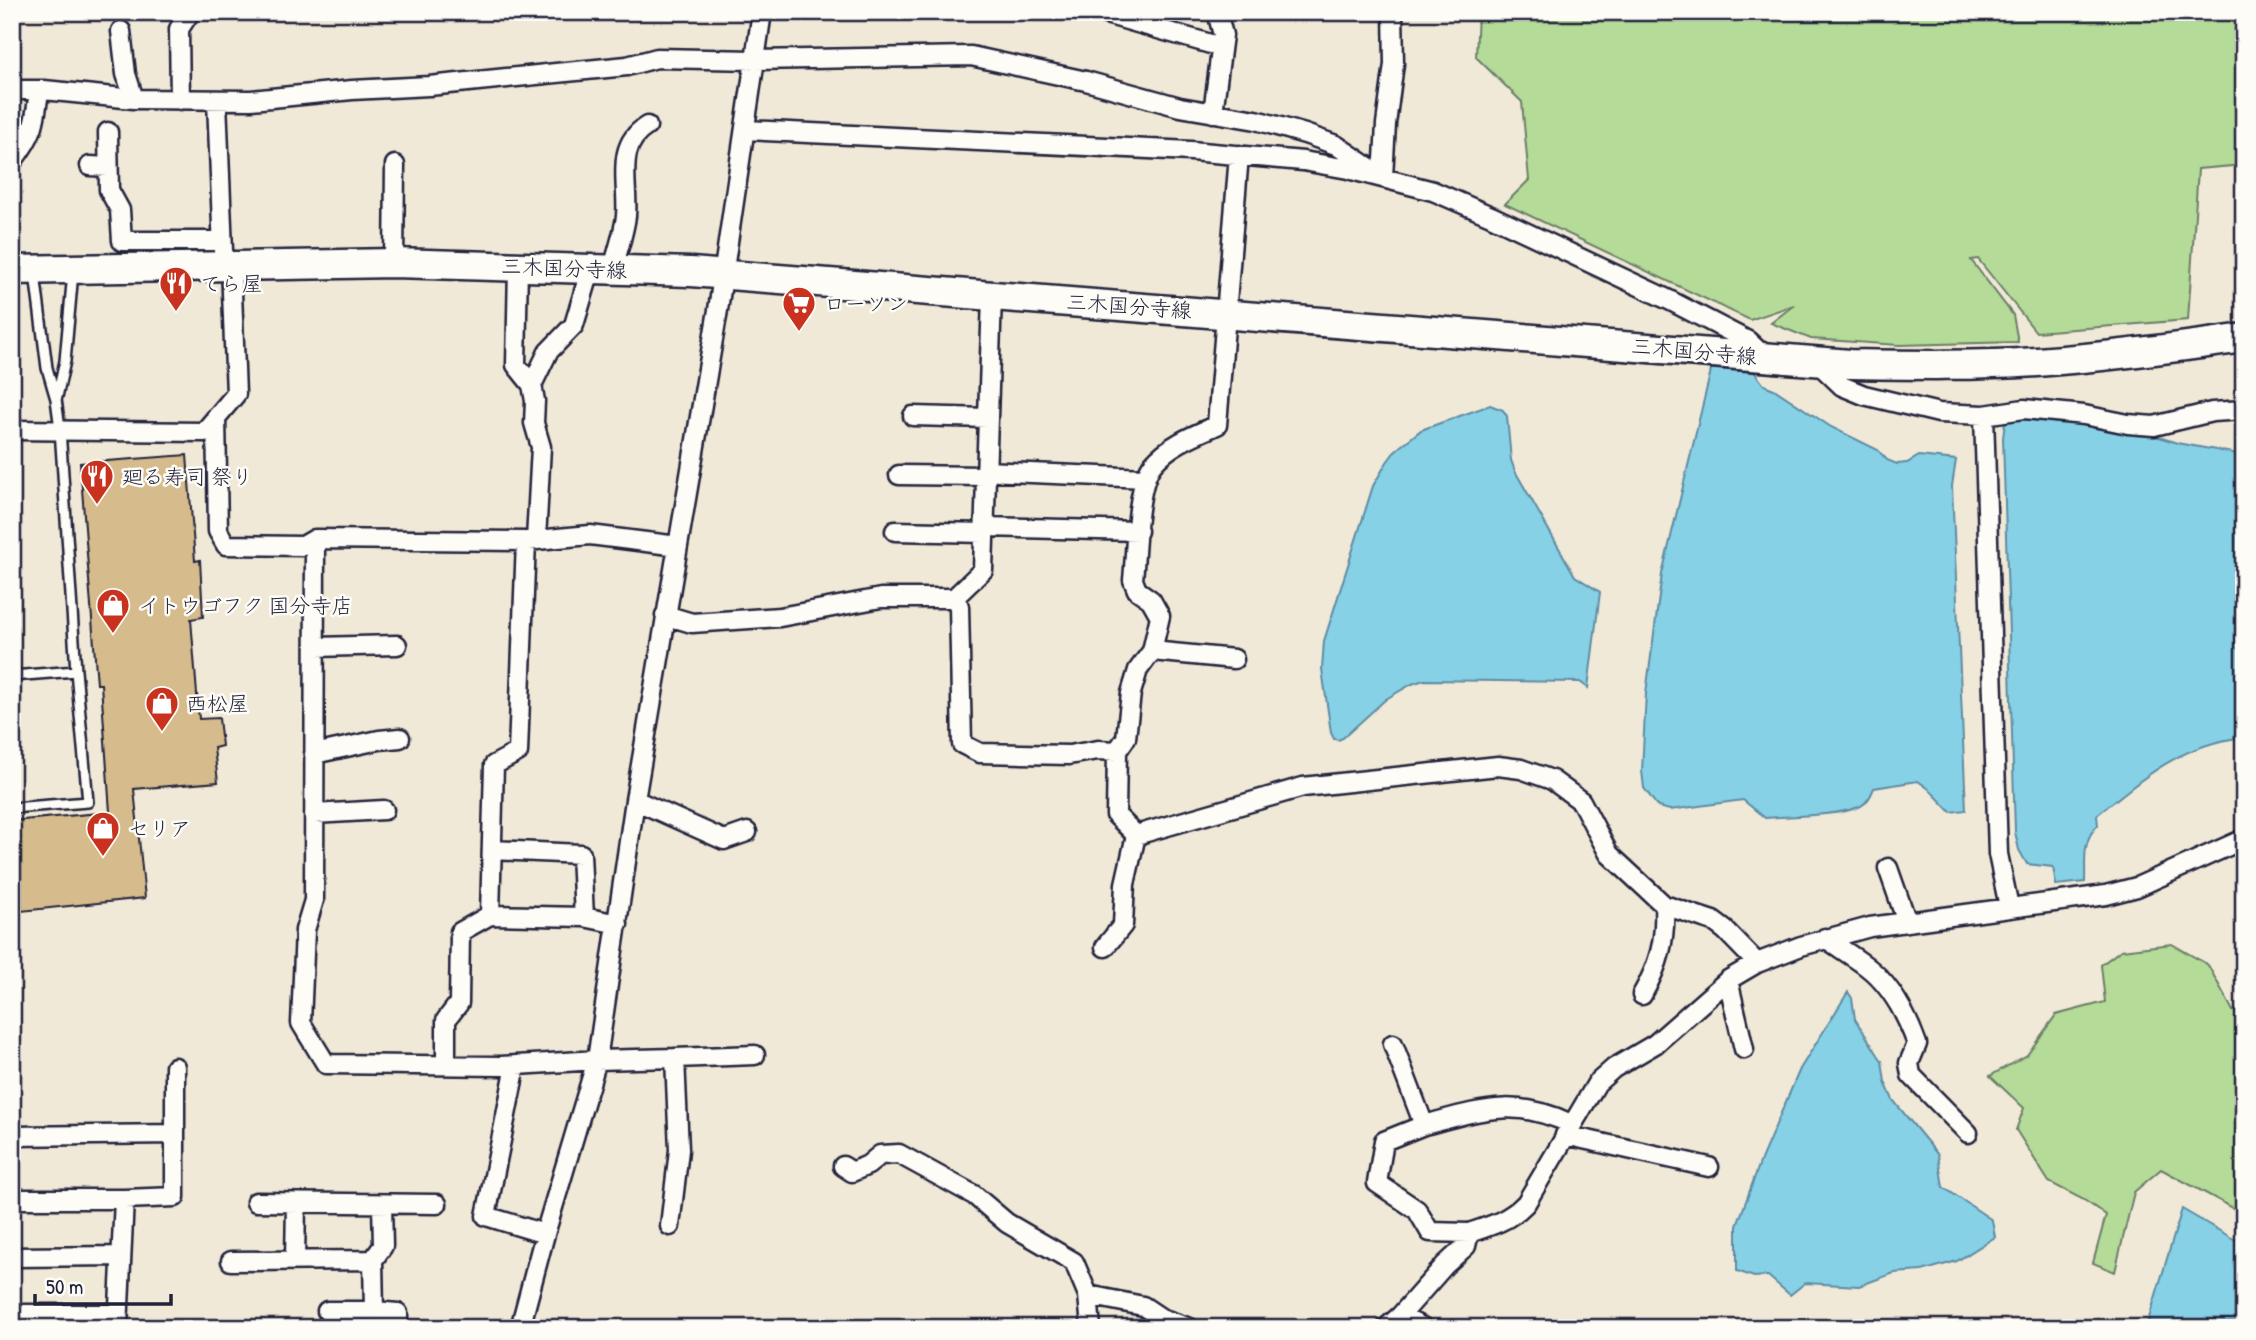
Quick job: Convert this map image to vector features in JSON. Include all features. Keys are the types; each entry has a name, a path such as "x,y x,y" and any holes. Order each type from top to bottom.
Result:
{"main road":[{"name":"三木国分寺線","path":"24,270 73,270 225,258 602,268 722,275 1817,362 1962,366 2038,362 2132,354 2244,338"}],"street":[{"path":"180,100 179,29 190,12"},
{"path":"520,1328 597,1060 635,800 746,130 762,12"},
{"path":"1099,12 1221,47"},
{"path":"1383,177 1386,124 1394,64 1393,12"},
{"path":"1213,113 1223,35 1222,14"},
{"path":"121,31 126,74 134,99"},
{"path":"12,90 134,99 251,100 627,66 657,58 755,60 971,56 1086,81 1180,107 1256,120 1336,145 1383,177"},
{"path":"12,162 31,137 36,121 39,90"},
{"path":"12,430 204,432 236,394 216,101"},
{"path":"532,385 548,352 574,325 626,216 628,146 636,133 647,126"},
{"path":"746,130 1191,151 1303,161 1383,177 1433,191 1579,257 1748,341 1764,356"},
{"path":"108,132 99,167 120,210 122,241 225,258"},
{"path":"1136,835 1116,815 1117,751 1126,738 1131,693 1138,670 1152,651 1160,616 1151,600 1137,590 1133,580 1142,489 1152,465 1182,441 1217,425 1239,155"},
{"path":"394,263 395,165"},
{"path":"490,915 494,765 518,752 531,541 541,447 534,423 535,401 532,385 516,365 518,266"},
{"path":"665,615 692,623 780,617 881,598 954,598 983,570 992,296"},
{"path":"1817,362 1842,386 1864,395 1939,413 1984,415 2024,409 2154,426 2212,412 2244,410"},
{"path":"1984,415 1998,854 2010,906"},
{"path":"913,416 988,418"},
{"path":"216,417 218,531 226,545 303,546 315,539 531,541 590,535 678,547"},
{"path":"899,475 1146,478"},
{"path":"895,531 1138,531"},
{"path":"315,539 314,900 305,930 301,1023 326,1064 516,1065 755,1055"},
{"path":"954,598 959,606 962,744 980,753 1069,755 1098,750 1117,751"},
{"path":"315,647 397,645"},
{"path":"1152,651 1234,659"},
{"path":"314,754 400,738"},
{"path":"1136,835 1303,787 1498,766 1521,769 1552,780 1581,801 1609,854 1664,905 1713,921 1726,930 1757,962"},
{"path":"635,800 724,840 747,832"},
{"path":"314,814 384,810"},
{"path":"1105,947 1123,925 1125,884 1136,835"},
{"path":"1709,1167 1568,1130 1549,1113 1508,1107 1483,1109 1424,1125 1384,1141 1377,1183 1417,1210 1430,1233 1469,1233 1497,1225 1516,1214 1526,1203 1568,1130 1597,1083 1614,1068 1655,1044 1728,979 1757,962 1825,938 1870,927 2106,895 2137,887 2244,839"},
{"path":"492,850 581,854 584,917"},
{"path":"1888,868 1907,922"},
{"path":"1642,995 1655,972 1665,931 1664,905"},
{"path":"446,1065 446,1020 459,1003 460,932 490,915 584,917 618,924"},
{"path":"1825,938 1869,968 1892,995 1908,1018 1917,1044 1909,1063 1911,1074 1968,1133"},
{"path":"1728,979 1744,1049"},
{"path":"1393,1044 1424,1125"},
{"path":"670,1226 679,1150 675,1058"},
{"path":"516,1065 486,1216 545,1234"},
{"path":"12,1199 175,1197 175,1067"},
{"path":"12,1136 175,1133"},
{"path":"843,1166 852,1172 868,1165 880,1155 899,1154 974,1195 1007,1223 1074,1262 1088,1295 1091,1328"},
{"path":"12,1314 118,1321 124,1199"},
{"path":"256,1202 437,1204"},
{"path":"295,1260 296,1203"},
{"path":"374,1311 373,1260 383,1246 382,1204"},
{"path":"1386,1328 1466,1245 1469,1233"},
{"path":"12,1257 120,1256"},
{"path":"231,1261 373,1260"},
{"path":"1088,1295 1143,1306 1161,1318 1190,1328"},
{"path":"327,1311 398,1313 398,1328"},
{"path":"1400,1316 1424,1328"}],"lane":[{"path":"12,808 88,802 76,671 60,429 56,398 24,270"},
{"path":"56,398 65,361 73,270"},
{"path":"12,676 76,671"}],"green space":[{"path":"1478,12 2244,12 2244,165 2198,169 2188,320 2036,332 1978,259 1971,260 2013,315 2018,342 1899,345 1811,339 1771,323 1794,305 1750,320 1505,204 1529,180 1522,102 1476,57"},
{"path":"2172,944 2208,965 2233,1011 2244,1010 2244,1214 2161,1169 2134,1192 2115,1272 2093,1263 2106,1215 2049,1182 2016,1130 2024,1108 1990,1076 2027,1055 2056,1015 2105,1002 2101,965 2121,950"}],"water":[{"path":"1712,366 1752,369 1764,385 1831,427 1878,450 1887,460 1897,464 1907,463 1919,456 1956,460 1952,486 1966,810 1951,812 1918,781 1874,788 1866,802 1852,809 1829,814 1765,818 1743,800 1670,810 1658,807 1644,788 1642,771 1646,693 1662,574"},
{"path":"1490,405 1503,410 1507,416 1511,460 1515,471 1575,576 1600,592 1588,688 1580,682 1424,680 1386,699 1343,738 1334,739 1322,669 1324,641 1373,486 1396,450 1421,430"},
{"path":"2012,418 2055,418 2153,435 2177,443 2244,455 2244,737 2200,747 2164,764 2097,815 2098,825 2087,845 2085,882 2056,885 2053,867 2027,864 2019,850 2015,832 2003,438 2005,422"},
{"path":"1848,992 1852,998 1855,1019 1882,1061 1885,1082 1893,1100 1938,1155 1943,1187 1992,1220 1995,1237 1957,1261 1922,1271 1894,1273 1859,1286 1805,1283 1790,1295 1768,1276 1754,1277 1737,1271 1737,1226 1762,1157 1800,1069"},
{"path":"2182,1209 2244,1245 2244,1328 2146,1328"}],"building":[{"path":"187,455 195,561 200,560 203,617 191,619 199,719 219,718 222,746 214,748 218,782 134,789 145,898 12,912 12,821 110,812 80,463"}],"place":[{"name":"てら屋","path":"176,313"},
{"name":"ローソン","path":"799,333"},
{"name":"廻る寿司 祭り","path":"97,506"},
{"name":"イトウゴフク 国分寺店","path":"113,635"},
{"name":"西松屋","path":"162,733"},
{"name":"セリア","path":"103,858"}]}
